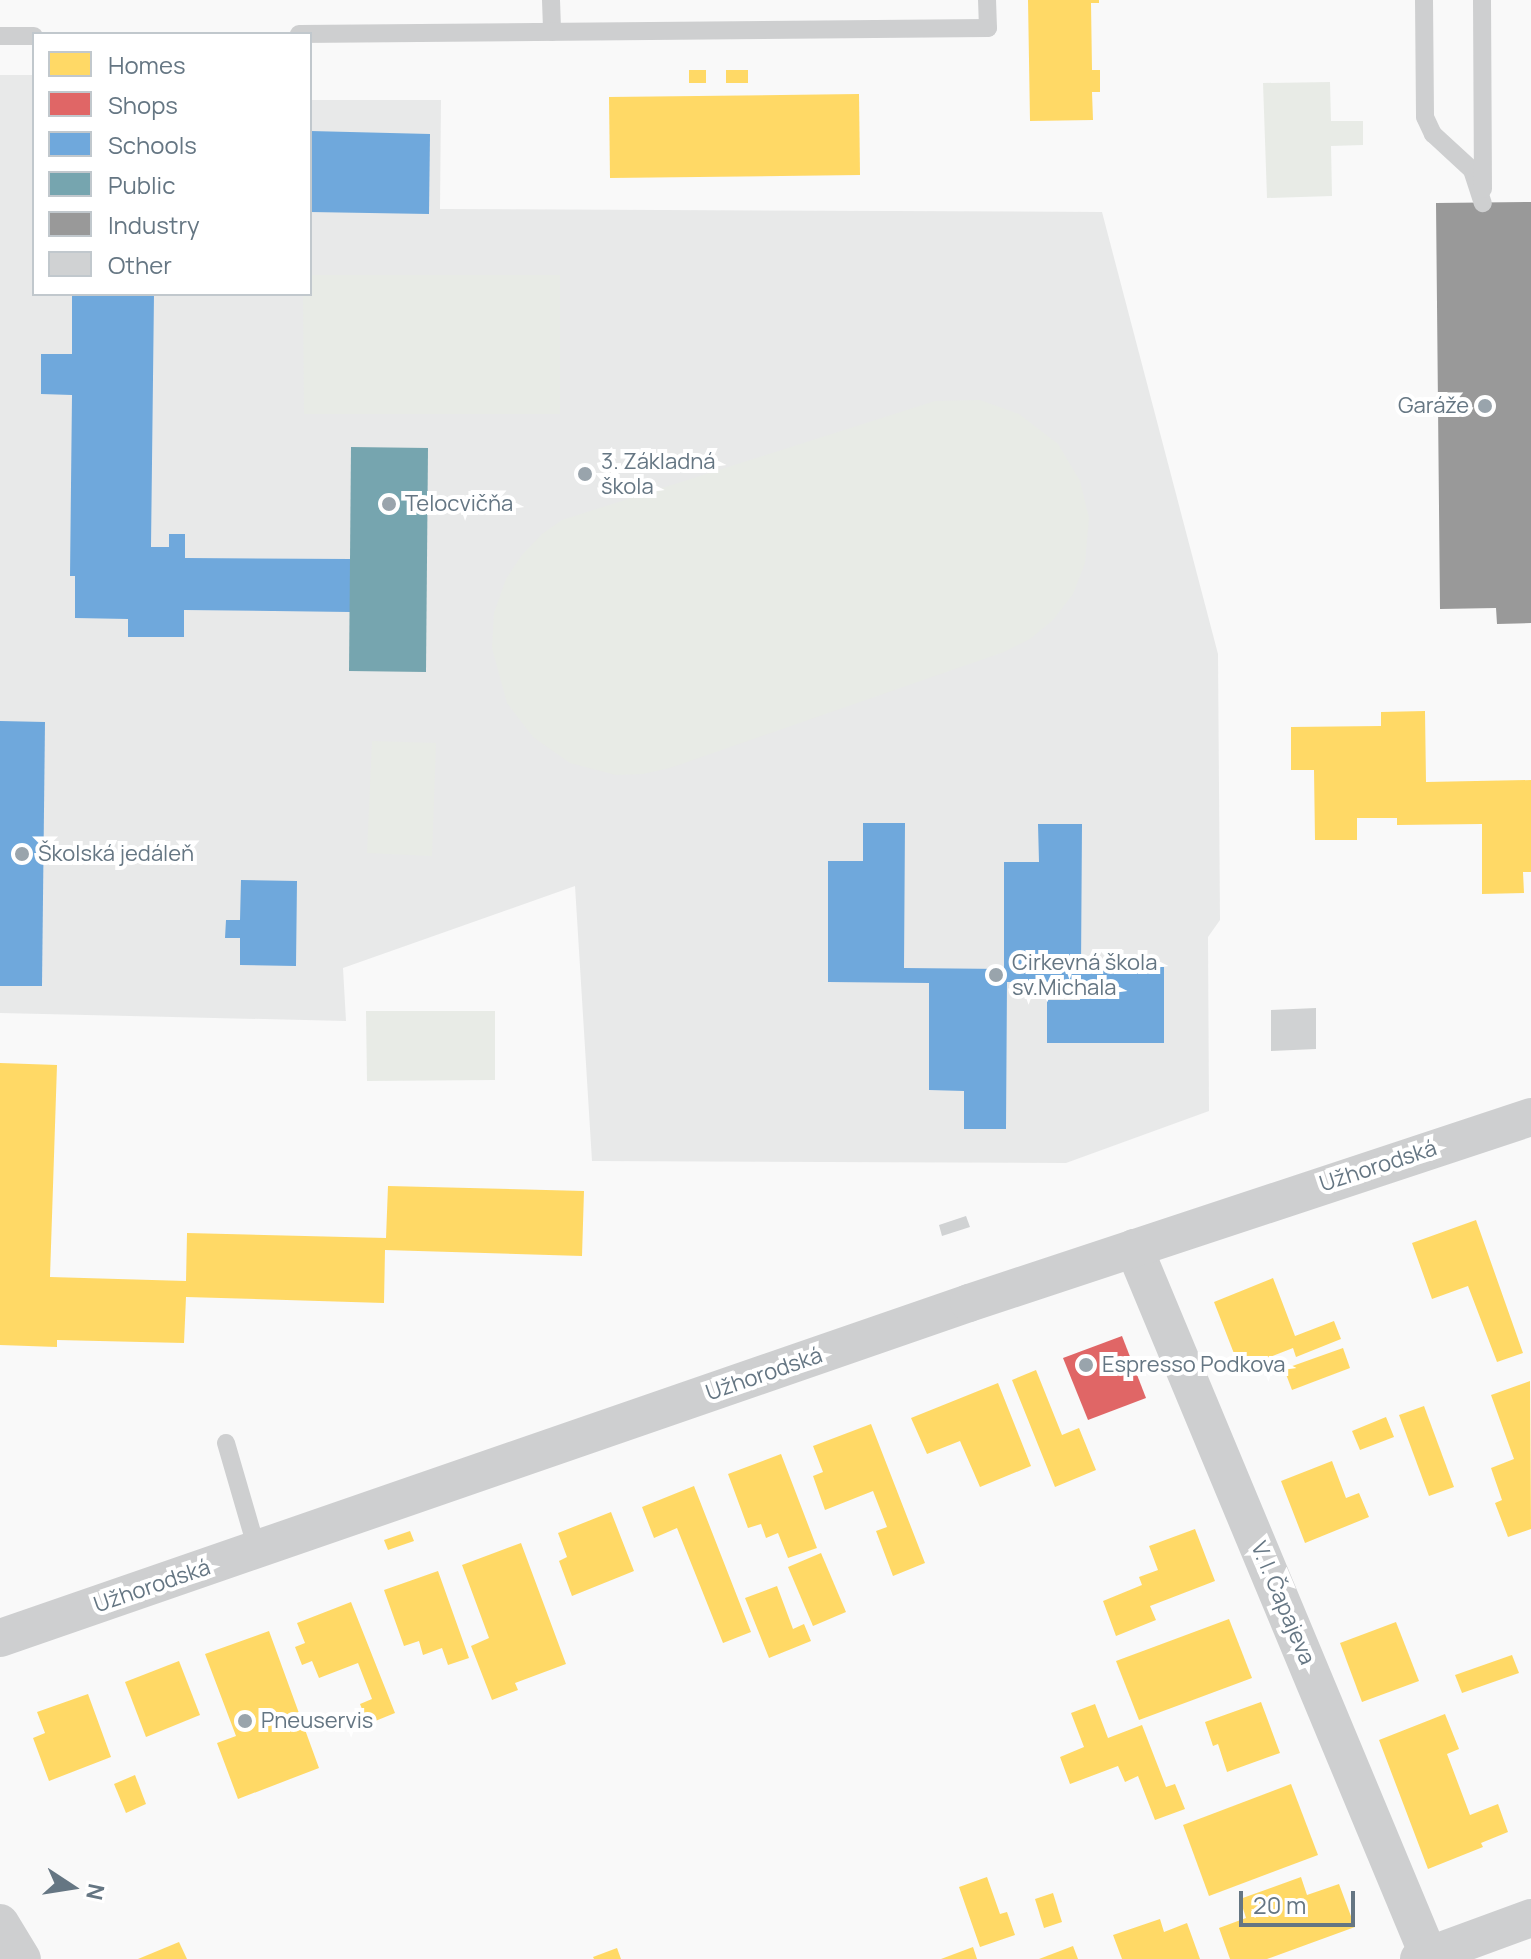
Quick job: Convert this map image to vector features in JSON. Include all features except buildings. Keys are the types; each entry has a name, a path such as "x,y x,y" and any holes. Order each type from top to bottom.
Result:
{"street":[{"name":"Užhorodská","path":"0,1638 1134,1248 1531,1117"},
{"name":"V. I. Čapajeva","path":"1134,1248 1426,1958"},
{"path":"1426,1958 1531,1918"},
{"path":"0,1923 22,1959"}],"lane":[{"path":"551,0 552,32"},
{"path":"312,34 988,28 987,0"},
{"path":"1424,0 1425,117 1433,134 1472,170 1483,203 1482,0"},
{"path":"0,36 32,36"},
{"path":"226,1443 257,1550"}],"shaded area":[{"name":"3. Základná škola","path":"0,75 32,75 32,296 312,296 312,100 441,100 440,209 1102,212 1218,654 1220,920 1208,937 1209,1111 1066,1163 592,1161 575,886 343,968 346,1021 0,1013"},
{"path":"1330,82 1331,121 1363,121 1363,145 1331,146 1332,196 1267,198 1263,83"},
{"path":"312,275 560,275 560,414 304,414 303,296 312,296"},
{"path":"980,400 1019,414 1058,444 1080,481 1089,518 1085,563 1073,594 1053,620 1030,639 1004,652 670,768 643,774 616,775 570,763 533,737 507,703 492,648 494,613 506,579 522,555 542,534 562,520 935,401"},
{"path":"372,741 436,743 432,856 367,853"},
{"path":"366,1011 495,1011 495,1080 367,1081"}],"place":[{"name":"Garáže","path":"1485,406"},
{"name":"3. Základná škola","path":"585,474"},
{"name":"Telocvičňa","path":"389,504"},
{"name":"Školská jedáleň","path":"22,854"},
{"name":"Cirkevná škola sv.Michala","path":"996,975"},
{"name":"Espresso Podkova","path":"1086,1365"},
{"name":"Pneuservis","path":"245,1721"}]}
